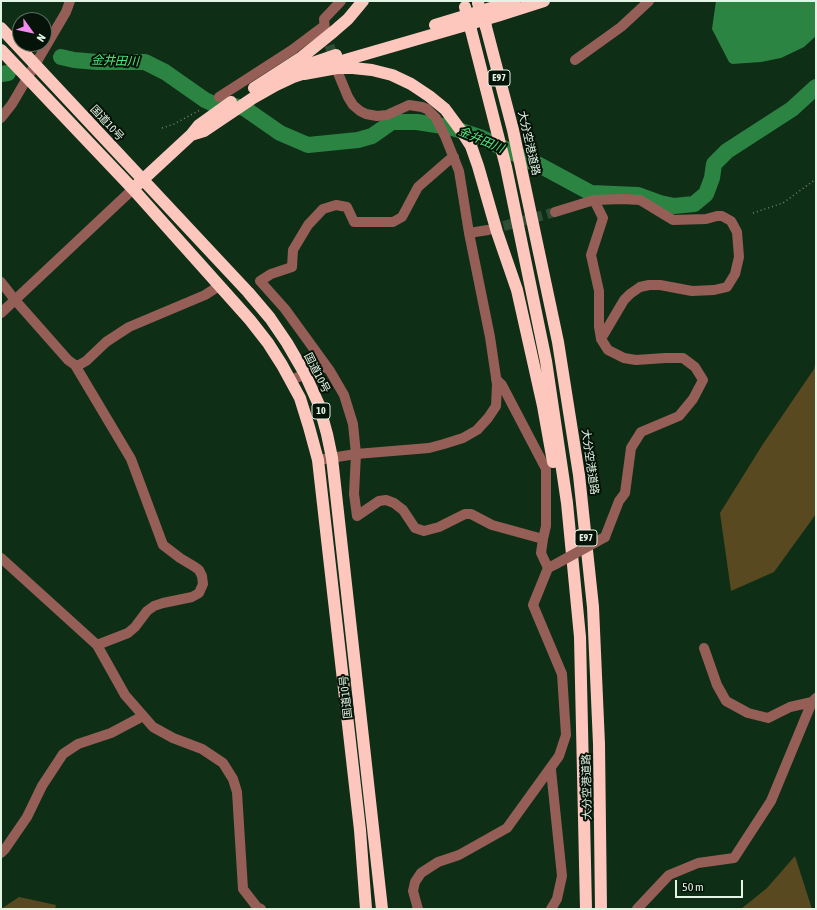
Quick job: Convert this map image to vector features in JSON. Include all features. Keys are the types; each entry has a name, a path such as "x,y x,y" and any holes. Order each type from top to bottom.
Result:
{"highway":[{"path":"190,135 204,131 230,112 266,81 302,57 334,32 348,19 363,1"},
{"path":"266,81 309,63 514,1"},
{"path":"304,74 336,62 544,1"},
{"name":"大分空港道路","path":"480,2 489,25 558,342 579,475 594,607 599,744 601,909"},
{"name":"大分空港道路","path":"464,4 506,167 546,361 567,503 580,637 586,909"},
{"name":"国道10号","path":"1,28 248,292 270,318 305,374 319,405 328,434 332,458 380,880 382,909"},
{"name":"国道10号","path":"1,50 133,189 250,320 268,343 300,398 310,427 318,460 360,830 366,909"},
{"path":"133,189 199,125 215,113 247,96 304,74 337,68 372,70 392,75 412,84 445,109 471,146 519,298 543,406 580,637"}],"street":[{"path":"1,118 12,104 28,78 66,12 70,1"},
{"path":"219,97 324,28 324,19 341,1"},
{"path":"575,60 621,27 649,1"},
{"path":"318,460 356,454 429,448 444,444 463,438 477,430 496,406 496,379 490,337 469,233 459,170 445,136 436,118 427,109 413,105 387,115 377,116 360,111 353,105 338,73"},
{"path":"454,157 418,188 402,217 393,222 354,222 347,207 336,205 323,209 308,225 293,250 292,267 272,274 260,281 285,309 344,395 353,424 356,454 354,494 357,516 379,501 386,500 394,503 403,510 415,528 424,532 465,514 471,514 498,527 543,539"},
{"path":"1,313 133,189"},
{"path":"418,909 413,891 415,882 421,873 438,862 458,855 507,828 551,770 559,756 566,735 562,674 533,605 552,566 605,537 619,501 625,493 631,448 641,432 678,416 693,399 703,380 695,367 683,358 636,360 624,358 608,350 601,339 599,327 599,291 591,254 603,218 594,200"},
{"path":"555,212 594,200 640,200 674,220 706,219 722,216 731,220 737,232 738,257 735,274 727,287 714,290 692,290 660,285 640,287 624,300 601,339"},
{"path":"469,233 488,230"},
{"path":"1,282 68,360 75,365 131,459 163,545 199,570 203,584 199,593 192,597 154,606 147,611 135,627 128,633 97,645"},
{"path":"75,365 79,365 86,361 106,342 129,327 205,295 219,286"},
{"path":"290,380 326,367"},
{"path":"496,379 502,385 546,469 546,526 541,553 552,566"},
{"path":"1,558 97,645 125,695 153,727 173,738 202,749 223,763 233,778 237,792 243,889 257,907 261,909"},
{"path":"704,648 717,685 726,701 748,713 768,718 790,706 814,700"},
{"path":"638,909 668,875 698,863 734,858 771,801 814,700"},
{"path":"1,853 5,850 27,817 42,786 63,754 78,744 111,733 143,716"},
{"path":"551,770 562,876 557,899 551,909"}],"path":[{"path":"162,128 174,124 202,109"},
{"path":"753,213 783,203 816,179"}],"shaded area":[{"path":"716,1 816,1 816,36 804,47 781,58 761,62 732,64 729,62 712,29"},
{"path":"816,361 816,514 774,572 731,591 720,513 763,444 814,369"},
{"path":"795,856 812,909 741,909 767,888"},
{"path":"19,897 56,905 55,909 1,909"}],"waterway":[{"name":"金井田川","path":"61,57 97,62 145,62 165,72 205,100 218,106 230,105 244,108 280,133 308,145 358,140 372,136 392,122 417,122 449,127 480,137 541,166 591,193 638,195 660,203 674,206 694,204 706,194 712,178 714,164 727,151 792,109 816,87"},
{"name":"金井田川","path":"1,74 8,73"}],"tunnel":[{"path":"325,31 335,63"},
{"path":"489,230 555,212"}]}
